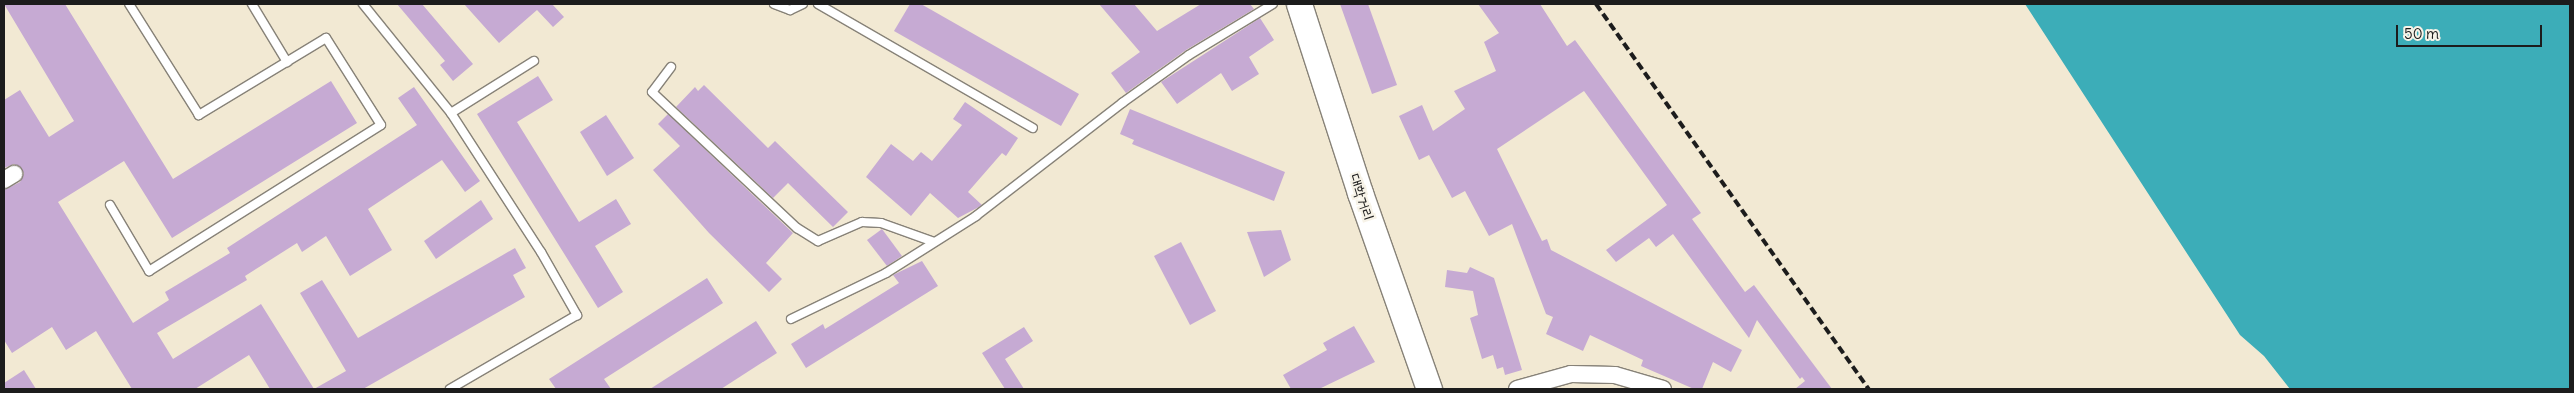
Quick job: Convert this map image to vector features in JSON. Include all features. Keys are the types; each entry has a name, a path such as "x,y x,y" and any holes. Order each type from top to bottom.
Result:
{"main road":[{"name":"대학거리","path":"1299,4 1360,193 1429,389"}],"street":[{"path":"1517,389 1571,374 1615,375 1663,389"}],"lane":[{"path":"110,205 149,271 381,125 326,38 199,115 129,4"},
{"path":"252,4 287,62"},
{"path":"363,4 451,113 541,252 577,315 450,389"},
{"path":"774,4 790,10 802,4"},
{"path":"818,4 1033,128"},
{"path":"790,319 886,273 976,216 1189,55 1273,4"},
{"path":"451,113 534,61"},
{"path":"671,68 652,92 797,228 818,241 862,222 881,223 934,242"}],"water":[{"path":"2025,4 2570,4 2570,389 2290,389 2264,356 2240,335"}],"building":[{"path":"4,4 65,4 173,179 331,81 357,123 172,238 124,161 58,202 133,323 169,300 165,292 230,253 227,248 417,125 398,98 414,87 480,181 465,192 442,160 368,209 392,250 350,276 326,236 302,252 297,243 245,276 247,280 157,333 173,359 261,304 314,389 270,389 249,355 195,389 132,389 96,331 66,350 52,327 12,353 4,340 4,190 20,182 24,173 14,164 4,168 4,100 20,90 49,137 74,121"},
{"path":"397,4 422,4 473,64 453,81 440,65 445,61"},
{"path":"464,4 552,4 564,17 553,27 537,10 499,43"},
{"path":"910,4 921,4 1079,94 1061,126 894,31"},
{"path":"1099,4 1134,4 1157,31 1201,4 1250,4 1254,9 1186,50 1126,93 1111,73 1140,52"},
{"path":"1340,4 1368,4 1397,85 1372,94"},
{"path":"1478,4 1540,4 1567,46 1575,40 1701,213 1692,219 1745,292 1754,285 1832,389 1795,389 1805,381 1802,377 1800,379 1757,320 1749,338 1673,234 1656,247 1649,238 1616,262 1606,250 1667,205 1584,91 1497,149 1542,241 1547,239 1551,250 1742,350 1731,372 1713,362 1702,389 1694,389 1641,366 1643,360 1590,335 1583,351 1546,334 1553,317 1546,314 1512,224 1489,236 1465,191 1452,198 1429,155 1419,160 1399,116 1422,105 1433,131 1465,109 1454,91 1496,71 1484,42 1499,33"},
{"path":"1260,18 1274,40 1249,57 1259,74 1232,91 1221,73 1177,104 1161,82"},
{"path":"538,76 553,100 517,122 579,222 616,199 631,224 595,246 623,292 598,308 477,114"},
{"path":"704,85 768,148 775,141 848,212 833,227 788,183 773,198 676,107 695,87 698,91"},
{"path":"965,102 1018,138 1006,156 1002,153 968,192 982,205 958,218 930,193 911,216 866,177 891,144 913,161 921,152 932,161 962,125 953,119"},
{"path":"1130,109 1285,172 1274,201 1132,144 1134,140 1120,134"},
{"path":"668,114 793,233 766,263 782,279 769,292 709,233 653,170 680,146 658,124"},
{"path":"606,115 634,158 607,176 580,132"},
{"path":"481,200 493,219 436,259 424,241"},
{"path":"882,229 902,256 887,266 867,240"},
{"path":"1281,230 1291,260 1264,277 1247,232"},
{"path":"1181,242 1216,311 1190,325 1154,256"},
{"path":"515,248 526,268 513,275 525,297 363,389 314,389 346,371 300,293 322,280 358,338"},
{"path":"922,261 938,286 806,368 791,344 823,324 825,329 899,283 893,275"},
{"path":"1470,267 1494,278 1522,370 1505,375 1503,367 1497,369 1493,355 1482,359 1470,318 1478,315 1473,291 1445,287 1447,270 1467,273"},
{"path":"707,278 723,303 604,379 611,389 556,389 549,379"},
{"path":"756,321 777,353 721,389 650,389"},
{"path":"1354,326 1375,362 1319,389 1291,389 1283,375 1327,350 1323,343"},
{"path":"1024,327 1033,341 1005,359 1024,389 1005,389 982,353"},
{"path":"24,370 36,389 4,389 4,383"}],"railway":[{"path":"1596,4 1869,389"}]}
